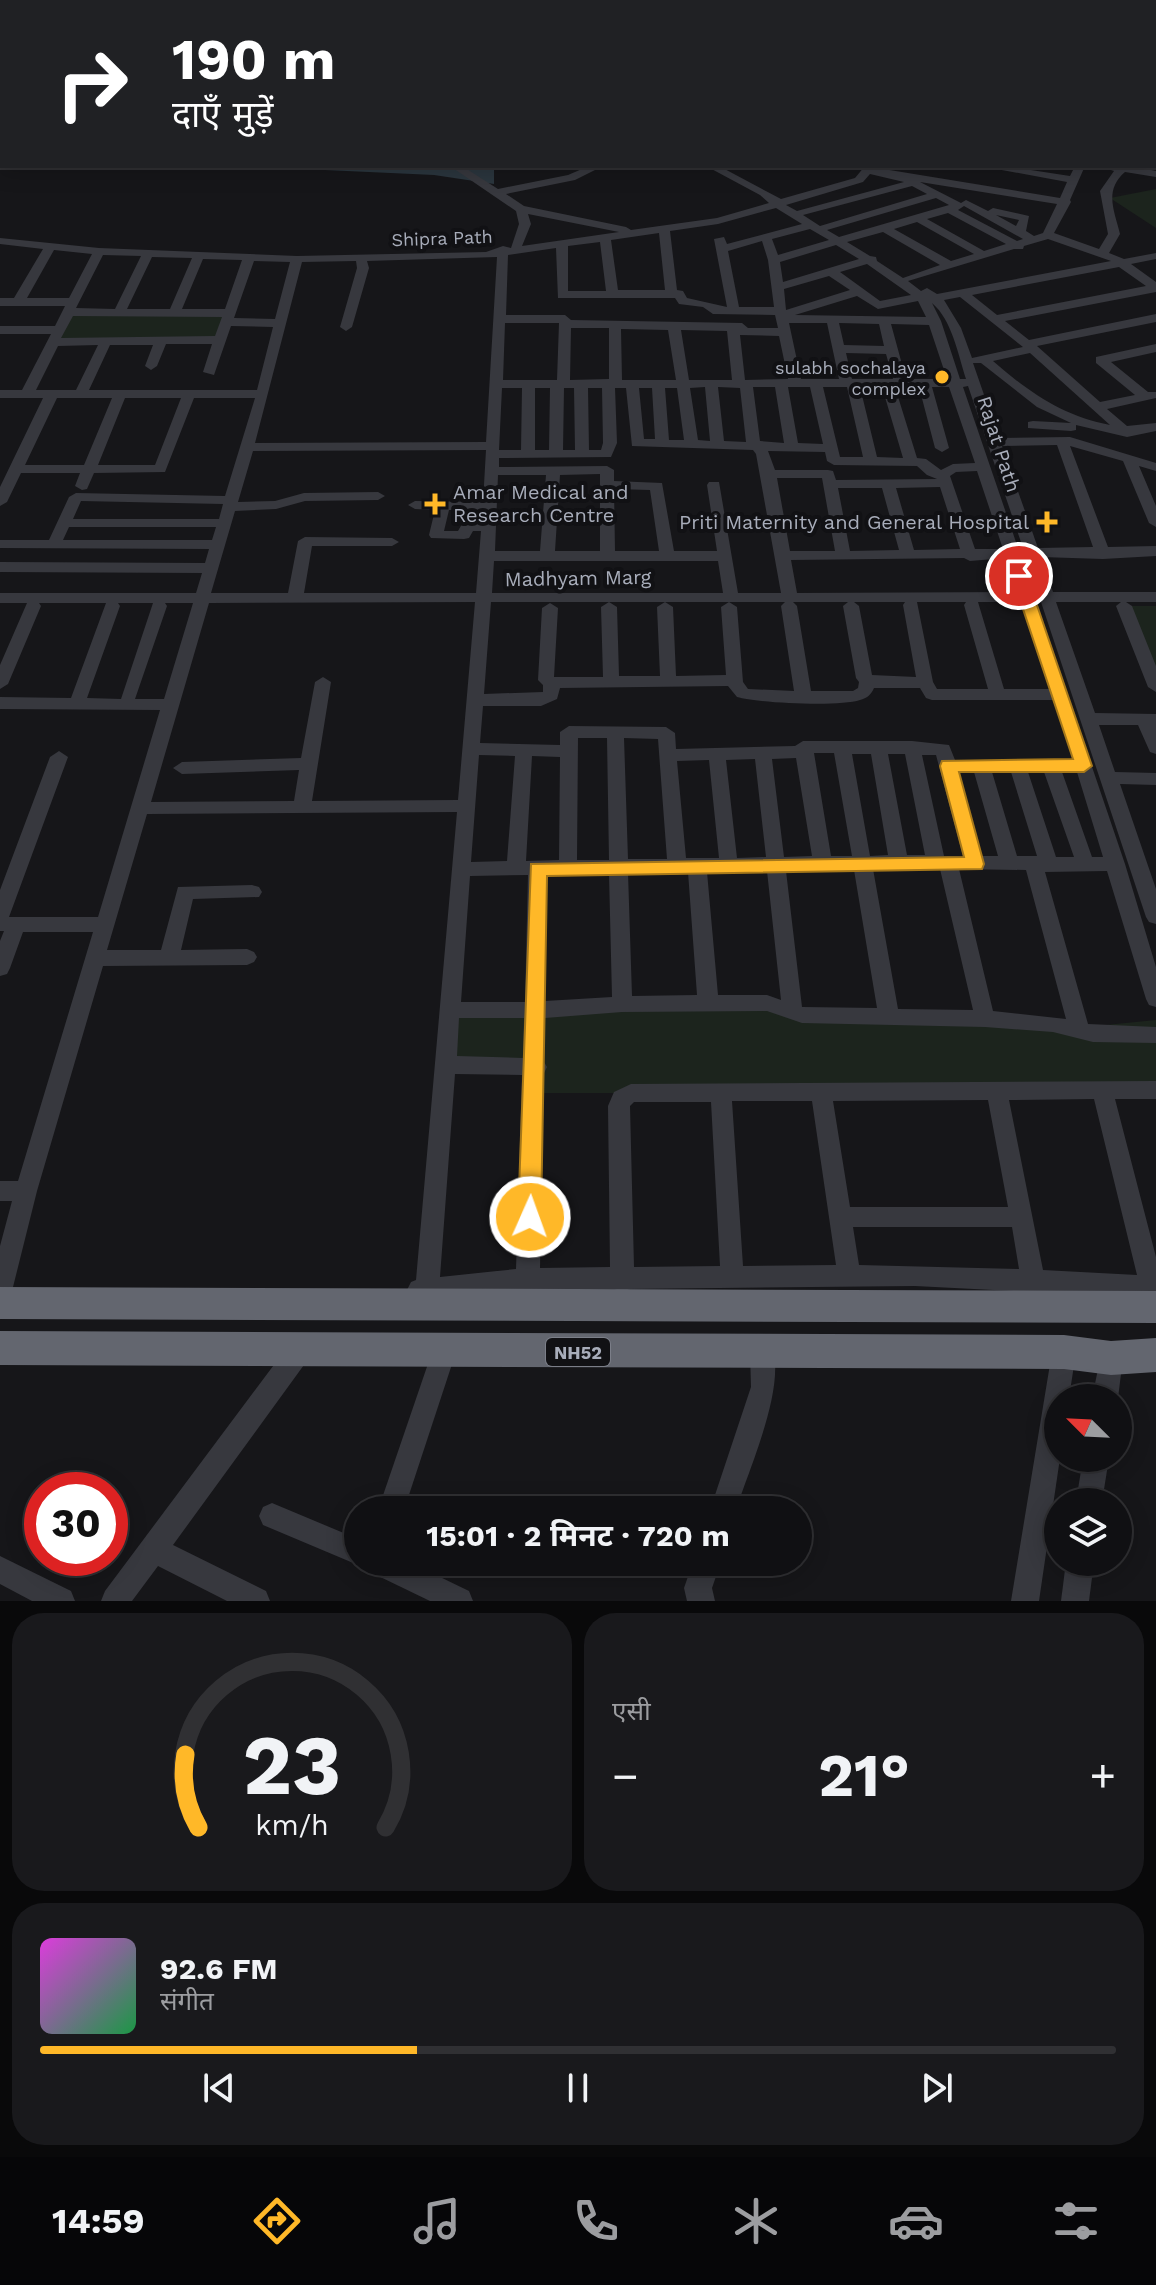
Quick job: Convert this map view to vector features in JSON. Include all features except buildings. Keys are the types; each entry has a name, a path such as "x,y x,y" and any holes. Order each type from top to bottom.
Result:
{"highway":[{"path":"0,1303 1155,1294"},
{"name":"NH52","path":"0,1348 1064,1352 1111,1358 1156,1355"}],"street":[{"path":"459,168 499,191 521,209 629,231"},
{"path":"499,191 571,178 594,168"},
{"name":"Rajat Path","path":"715,168 812,221 927,298 1084,766 1156,999"},
{"name":"Shipra Path","path":"1,242 99,251 297,259 507,250 718,221 844,180 864,168"},
{"name":"Shipra Path","path":"1,242 299,255 507,250 706,219 859,180 865,168"},
{"path":"870,168 908,178 1066,202"},
{"path":"721,249 812,221 861,196 908,178 917,168"},
{"path":"959,206 976,187 984,168"},
{"path":"998,168 1074,180"},
{"path":"909,278 1019,247 1048,235 1066,202 1079,168"},
{"path":"1102,255 1114,234 1105,191 1111,179 1125,168 1156,174"},
{"path":"908,178 959,206 1019,247"},
{"path":"843,185 985,256"},
{"path":"812,221 886,209 938,194"},
{"path":"774,260 959,206 981,209 1035,241"},
{"path":"426,1299 480,604 487,556 500,319 507,250 525,224 521,209"},
{"path":"718,221 734,311"},
{"path":"664,229 671,293"},
{"path":"886,229 951,266"},
{"path":"1048,235 1118,260 1156,288"},
{"path":"605,237 611,289 615,294"},
{"path":"766,237 779,287 792,448"},
{"path":"562,244 562,295 671,293 682,295 685,302 707,304 711,310 782,320 935,321"},
{"path":"19,301 50,246"},
{"path":"27,394 99,251"},
{"path":"119,312 148,253"},
{"path":"174,313 199,255"},
{"path":"830,271 881,306 962,293 1118,260 1156,256"},
{"path":"209,372 249,257"},
{"path":"346,327 363,268 361,258"},
{"path":"297,259 263,394 26,1191 0,1292 217,1289 426,1299 528,1279 622,1281 849,1276 1033,1279 1155,1294 1102,1089"},
{"path":"779,287 871,259"},
{"name":"Rajat Path","path":"871,259 909,278 955,328 1156,917"},
{"path":"995,319 1156,288"},
{"path":"500,319 565,318 615,325 742,327 743,332 857,292"},
{"path":"962,293 1030,347 1127,433"},
{"path":"0,302 19,301 119,312 174,313 281,323"},
{"path":"556,453 565,318"},
{"path":"966,362 1149,319 1156,331"},
{"path":"832,320 871,462"},
{"path":"884,321 911,461"},
{"path":"247,447 492,457 528,453 608,454 615,325"},
{"path":"674,326 692,445"},
{"path":"733,327 753,442 763,453 769,474 803,696"},
{"path":"1,332 106,341 219,340"},
{"path":"81,394 106,341"},
{"path":"151,366 161,341"},
{"path":"1151,395 1101,360 1156,348"},
{"path":"838,349 892,350"},
{"path":"984,359 1037,405 1127,433 1156,427"},
{"path":"658,383 662,444"},
{"path":"711,383 718,447"},
{"path":"924,383 942,448"},
{"path":"497,384 975,384"},
{"path":"528,453 529,384"},
{"path":"581,384 582,454"},
{"path":"632,384 637,443"},
{"path":"816,384 830,448 837,462 924,462 932,472 944,479 970,556"},
{"path":"0,394 263,394"},
{"path":"5,485 52,394"},
{"path":"54,544 91,470 120,394"},
{"path":"5,485 91,470 160,469 189,394"},
{"path":"1096,407 1151,395"},
{"path":"1056,412 1033,425 1071,427"},
{"path":"994,442 1063,444 1070,441 1156,467"},
{"path":"610,443 830,448"},
{"path":"1063,444 1103,554"},
{"path":"492,457 553,470 607,470 608,554"},
{"path":"1129,459 1151,500 1156,523"},
{"path":"831,484 944,479 953,468 985,467"},
{"path":"547,556 553,470"},
{"path":"769,474 828,474 843,556"},
{"path":"887,482 908,555"},
{"path":"607,485 657,486 667,555"},
{"path":"714,485 725,556 738,690 751,695 803,696 856,696 865,691 868,681 851,606"},
{"path":"78,492 83,496 229,510"},
{"path":"63,523 276,505 304,497 378,496"},
{"path":"415,505 490,506"},
{"path":"443,506 436,535 464,535 467,527 488,527"},
{"path":"295,599 305,541 392,542"},
{"path":"0,544 218,545"},
{"path":"783,556 970,556 1156,551"},
{"path":"487,556 725,556"},
{"path":"0,567 211,568"},
{"name":"Madhyam Marg","path":"0,598 480,604 1156,597"},
{"name":"Madhyam Marg","path":"0,606 159,606 295,599 550,608 665,607 730,602"},
{"name":"Madhyam Marg","path":"790,602 851,606 972,605 1029,600"},
{"name":"Madhyam Marg","path":"1050,600 1156,606"},
{"path":"911,605 928,692 939,696 1059,695"},
{"path":"972,605 998,696"},
{"path":"0,684 33,606"},
{"path":"77,704 112,606"},
{"path":"128,697 159,606"},
{"path":"1124,606 1156,687"},
{"path":"609,607 611,682"},
{"path":"665,607 668,680"},
{"path":"550,608 546,680 552,683 735,680"},
{"path":"868,681 925,682"},
{"path":"302,807 323,682"},
{"path":"473,700 541,700 551,695 552,683"},
{"path":"0,703 170,705"},
{"path":"1089,719 1150,720 1156,748"},
{"path":"568,869 569,732 666,733 708,1003"},
{"path":"615,732 622,1004"},
{"path":"823,864 803,747 943,749 975,864"},
{"path":"842,747 889,1018"},
{"path":"878,747 899,862"},
{"path":"912,747 985,1019"},
{"path":"469,749 567,751"},
{"path":"516,869 524,750"},
{"path":"668,755 806,752"},
{"path":"763,753 793,1013"},
{"path":"717,754 729,866"},
{"path":"0,968 5,922 59,757"},
{"path":"182,768 308,764"},
{"path":"948,766 1084,766"},
{"path":"981,766 1010,864"},
{"path":"1051,766 1086,865"},
{"path":"1018,767 1080,1032"},
{"path":"1109,778 1156,779"},
{"path":"142,808 466,806"},
{"path":"460,869 687,868 899,862 1042,866 1116,864"},
{"path":"528,1279 536,1067 538,869"},
{"path":"169,957 185,892 252,892"},
{"path":"5,922 105,925"},
{"path":"95,958 247,957"},
{"path":"448,1010 767,1003 793,1013 985,1019 1053,1024 1080,1032 1156,1035"},
{"path":"445,1065 536,1067"},
{"path":"622,1281 619,1106 622,1098 631,1093 1156,1090"},
{"path":"721,1091 732,1278"},
{"path":"821,1092 849,1276"},
{"path":"997,1092 1033,1279"},
{"path":"0,1191 26,1191"},
{"path":"840,1217 1020,1217"},
{"path":"115,1601 300,1350"},
{"path":"396,1496 444,1352"},
{"path":"728,1496 763,1387 762,1352"},
{"path":"1025,1601 1064,1352"},
{"path":"1107,1384 1111,1358"},
{"path":"272,1516 344,1546"},
{"path":"155,1550 256,1601"},
{"path":"0,1570 61,1601"},
{"path":"408,1576 459,1601"},
{"path":"701,1601 698,1588 702,1576"},
{"path":"1075,1601 1078,1576"}],"shaded area":[{"path":"279,168 494,168 494,184 434,175"},
{"path":"1156,189 1156,228 1110,198"},
{"path":"69,312 228,313 219,340 54,342"},
{"path":"1125,606 1156,606 1156,681"},
{"path":"708,1004 1075,1028 1156,1020 1156,1093 534,1093 535,1068 445,1065 448,1010"}],"place":[{"name":"sulabh sochalaya complex","path":"942,377"},
{"name":"Amar Medical and Research Centre","path":"435,504"},
{"name":"Priti Maternity and General Hospital","path":"1047,522"}],"route":[{"path":"530,1217 536,1067 538,869 899,862 975,864 948,766 1084,766 1019,576"}]}
